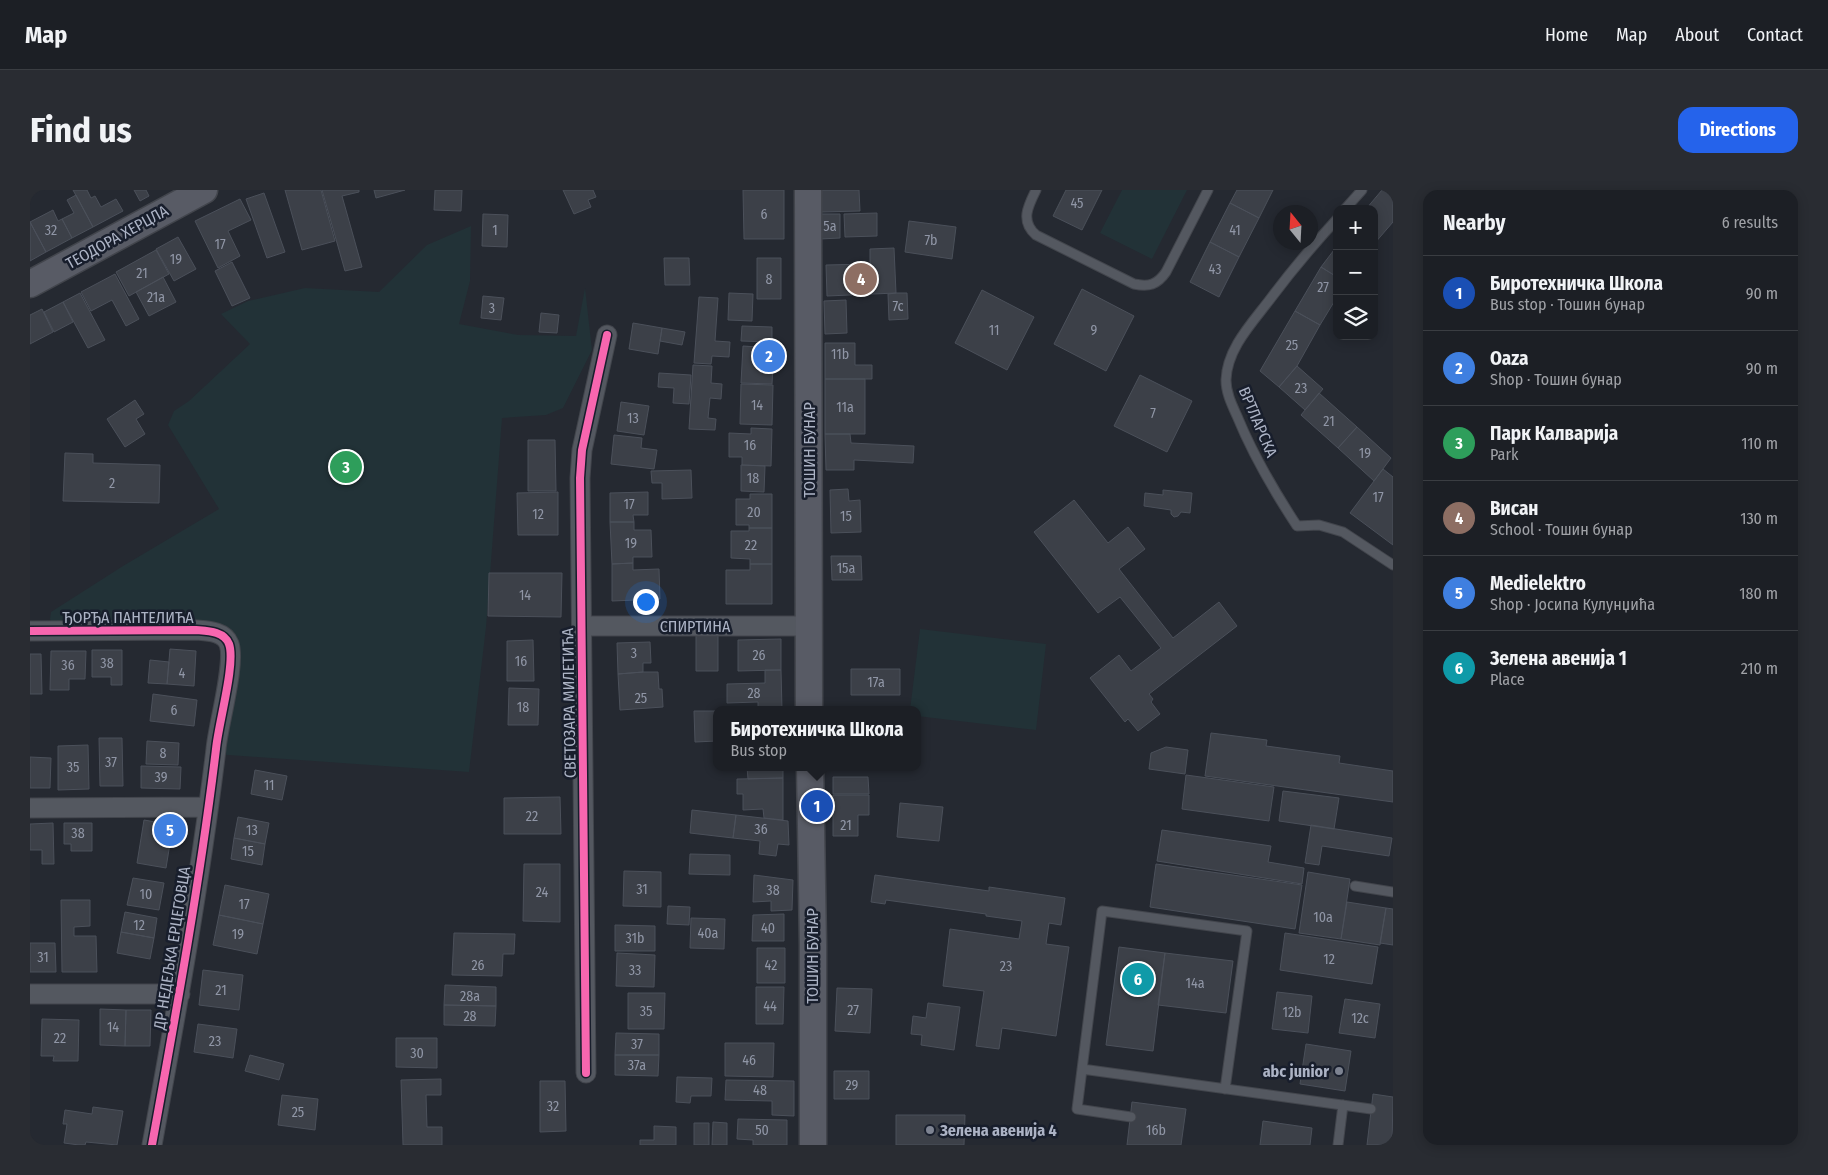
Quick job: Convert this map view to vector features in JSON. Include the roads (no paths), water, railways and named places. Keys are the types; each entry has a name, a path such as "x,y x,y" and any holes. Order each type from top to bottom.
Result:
{"main road":[{"name":"ТЕОДОРА ХЕРЦЛА","path":"30,284 204,190"},
{"name":"ТОШИН БУНАР","path":"808,190 810,706"},
{"name":"ТОШИН БУНАР","path":"810,771 813,944 813,1145"}],"street":[{"name":"СВЕТОЗАРА МИЛЕТИЋА","path":"586,1073 580,478 582,450 607,335"},
{"name":"СПИРТИНА","path":"582,626 809,626"},
{"name":"ЂОРЂА ПАНТЕЛИЋА","path":"30,631 196,630 220,634 225,638"},
{"name":"ДР НЕДЕЉКА ЕРЦЕГОВЦА","path":"152,1145 180,994 229,672 229,644 225,638"},
{"path":"30,808 208,807"},
{"path":"30,994 180,994"}],"lane":[{"path":"1036,190 1029,204 1027,223 1036,234 1134,284 1152,286 1166,272 1208,190"},
{"path":"1349,205 1362,190"},
{"name":"ВРТЛАРСКА","path":"1333,223 1301,259 1242,336 1228,366 1226,380 1228,396 1262,470 1297,526 1319,525 1343,532 1393,564"},
{"path":"1356,886 1393,892"},
{"path":"1131,1117 1077,1109 1102,911 1247,931 1225,1089"},
{"path":"1082,1069 1371,1108"},
{"path":"1338,1145 1343,1105"}],"place":[{"name":"Висан","path":"861,279"},
{"name":"Oaza","path":"769,356"},
{"name":"Парк Калварија","path":"346,467"},
{"name":"Биротехничка Школа","path":"817,806"},
{"name":"Medielektro","path":"170,830"},
{"name":"Зелена авенија 1","path":"1138,979"},
{"name":"abc junior","path":"1339,1071"},
{"name":"Зелена авенија 4","path":"930,1130"}]}
